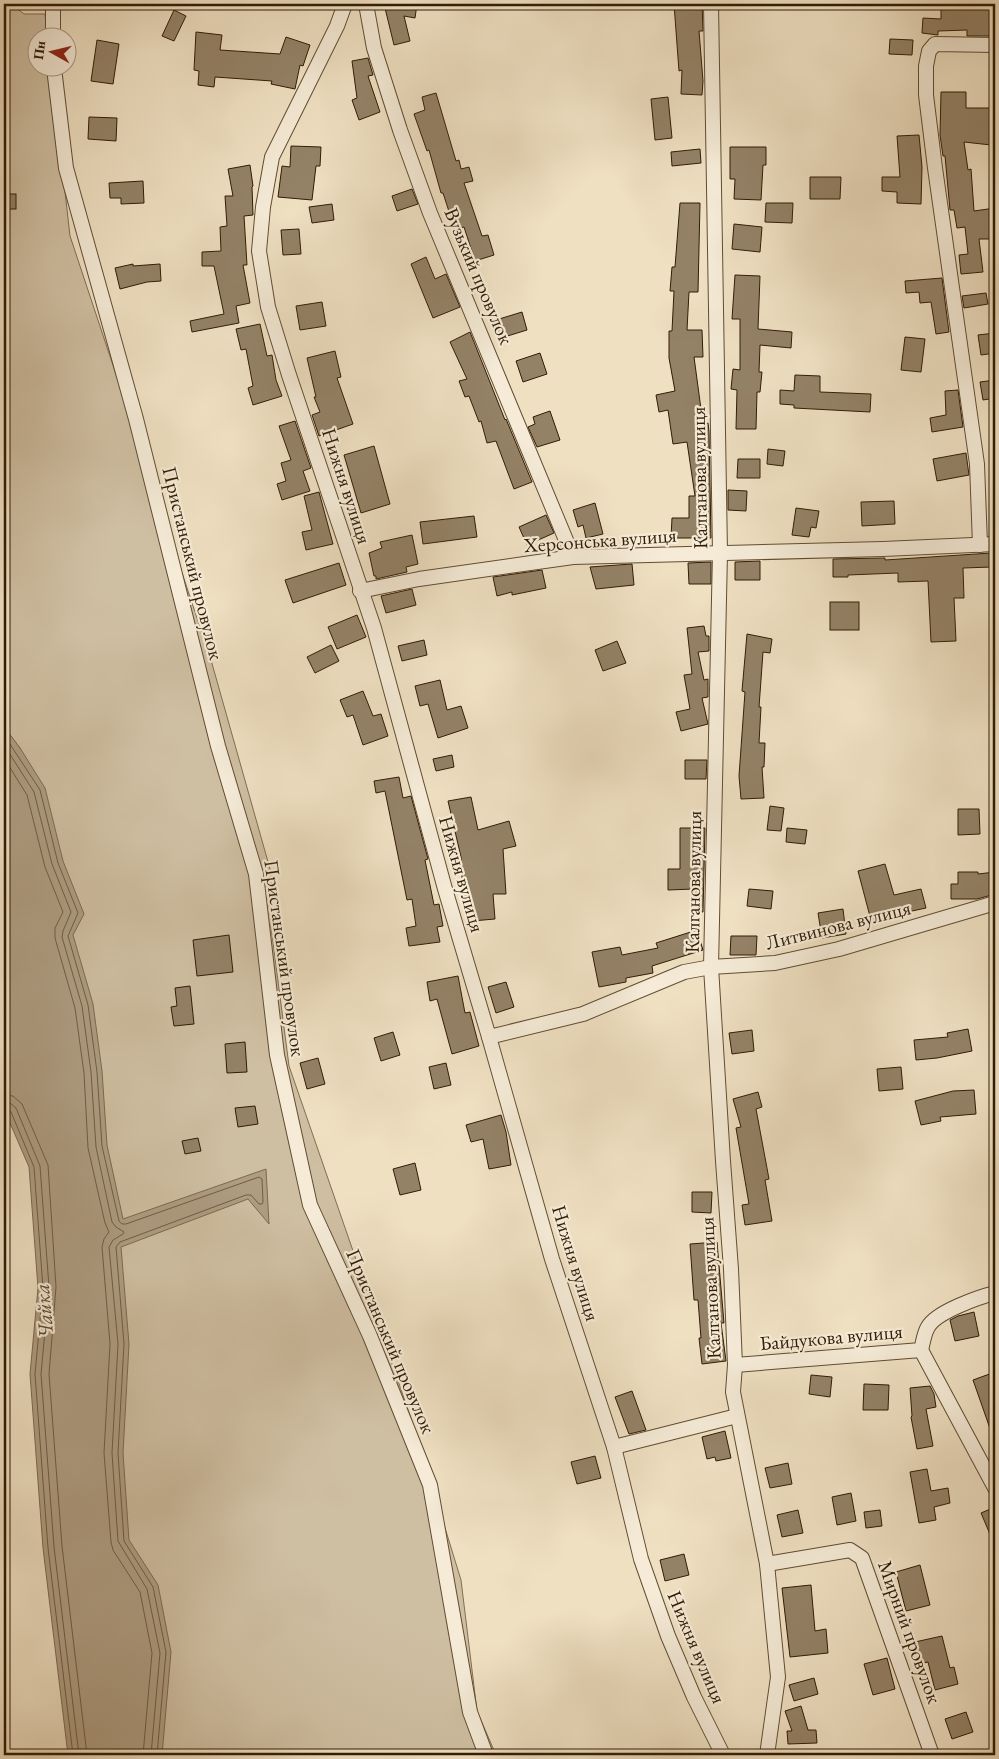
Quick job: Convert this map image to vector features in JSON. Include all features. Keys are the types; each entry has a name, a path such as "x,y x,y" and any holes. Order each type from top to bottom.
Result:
{"street":[{"path":"53,4 53,28"},
{"name":"Нижня вулиця","path":"345,4 337,26 272,157 263,207 259,251 263,280 271,316 360,591 374,628 445,889 552,1259 614,1447 641,1559 668,1636 694,1697 724,1755"},
{"name":"Вузький провулок","path":"366,4 374,48 400,130 430,212 573,557"},
{"name":"Калганова вулиця","path":"711,4 720,553 711,967 731,1270 735,1365 733,1392 767,1564 778,1677 767,1755"},
{"path":"980,544 977,464 935,168 926,95 926,66 929,51 935,44 995,45"},
{"name":"Пристанський провулок","path":"55,78 66,168 136,419 218,746 256,874 277,1055 310,1205 370,1336 430,1485 470,1712 486,1755"},
{"name":"Херсонська вулиця","path":"360,591 419,579 573,557 883,549 995,544"},
{"name":"Литвинова вулиця","path":"489,1037 583,1014 684,972 711,967 775,963 820,953 995,903"},
{"name":"Байдукова вулиця","path":"735,1365 921,1350 928,1326 944,1313 978,1298 995,1293"},
{"path":"921,1350 995,1488"},
{"path":"614,1447 737,1416"},
{"name":"Мирний провулок","path":"767,1564 850,1550 862,1558 932,1755"}],"shaded area":[{"path":"4,4 11,4 24,14 45,14 46,28 28,28 28,78 52,78 70,236 211,660 272,876 271,927 289,1066 414,1427 461,1580 477,1711 496,1755 102,1755 20,748 4,727"}],"water":[{"name":"Чайка","path":"4,727 20,748 45,788 63,861 84,914 73,935 93,1004 102,1071 107,1145 123,1219 266,1169 269,1224 248,1199 121,1247 129,1344 123,1453 129,1540 158,1585 171,1652 162,1755 68,1755 43,1548 30,1374 38,1288 29,1167 4,1109"}],"building":[{"path":"384,4 417,4 415,18 404,16 410,41 394,45"},
{"path":"674,4 702,4 703,31 699,31 703,81 702,95 681,94 682,70 679,71"},
{"path":"941,4 995,4 995,36 967,36 967,30 938,31 938,35 922,33 923,18 941,19"},
{"path":"174,10 186,16 174,41 162,36"},
{"path":"196,32 222,35 220,50 280,54 286,37 310,45 303,66 300,65 295,89 271,84 272,81 215,77 214,87 198,85 199,71 194,70"},
{"path":"890,39 913,40 912,55 889,54"},
{"path":"97,40 119,44 113,84 91,81"},
{"path":"368,58 373,75 368,76 380,112 359,120 352,100 357,98 352,61"},
{"path":"941,92 966,92 966,108 995,108 995,130 993,130 991,145 964,142 968,170 971,169 974,211 995,208 995,239 979,239 983,272 961,274 959,255 968,254 965,227 957,228 954,210 950,210 945,156 943,156 940,135"},
{"path":"436,93 456,161 459,160 461,169 469,167 473,181 464,183 482,236 488,235 494,255 475,261 464,227 455,230 443,193 441,193 429,150 427,151 414,114 425,110 422,97"},
{"path":"668,97 672,138 655,140 651,99"},
{"path":"89,117 117,118 116,141 88,139"},
{"path":"919,135 922,167 921,204 897,203 897,192 882,191 882,177 900,177 897,136"},
{"path":"291,146 321,147 320,166 316,166 312,200 278,197 282,166 290,167"},
{"path":"730,147 766,147 766,165 763,165 761,200 734,199 735,179 730,179"},
{"path":"700,149 701,163 672,166 671,152"},
{"path":"250,165 253,186 253,215 244,216 247,265 243,265 250,303 236,306 239,323 192,332 190,321 224,314 214,266 202,266 202,252 221,251 220,227 227,226 225,196 233,196 228,169"},
{"path":"810,177 841,177 840,199 810,199"},
{"path":"143,181 144,203 121,204 121,198 110,198 109,183"},
{"path":"412,189 418,204 397,211 392,196"},
{"path":"4,194 16,194 16,209 4,209"},
{"path":"680,203 700,203 698,292 689,292 687,330 702,330 703,357 694,357 703,424 708,423 709,432 711,538 671,538 672,518 689,518 689,496 695,496 687,442 673,444 668,410 659,412 656,395 675,391 669,358 669,331 672,331 674,291 670,291 672,267 675,267"},
{"path":"766,203 793,203 792,223 765,222"},
{"path":"332,204 334,220 312,223 309,207"},
{"path":"734,224 762,227 760,252 732,249"},
{"path":"299,229 301,254 283,255 281,230"},
{"path":"426,257 435,279 446,274 460,307 433,318 411,264"},
{"path":"133,264 133,266 160,264 161,281 147,282 120,289 115,268"},
{"path":"735,275 760,276 758,329 792,332 791,348 760,345 759,372 762,372 760,392 757,392 756,429 736,429 737,390 731,389 733,369 740,370 740,319 732,319"},
{"path":"942,278 949,332 936,334 931,302 920,303 919,292 906,293 905,281"},
{"path":"986,293 988,304 964,308 962,296"},
{"path":"322,302 326,326 300,330 296,306"},
{"path":"522,312 527,330 501,338 496,320"},
{"path":"260,324 267,356 272,355 276,380 282,396 253,405 248,388 253,386 246,349 241,350 236,329"},
{"path":"470,332 532,482 514,489 496,441 487,443 481,421 479,422 469,396 465,397 459,381 467,379 450,342"},
{"path":"995,333 995,353 981,355 978,335"},
{"path":"905,337 925,339 921,372 901,370"},
{"path":"335,351 341,377 337,378 353,424 319,436 312,415 320,412 314,397 316,397 307,358"},
{"path":"540,353 547,374 523,382 516,361"},
{"path":"795,375 820,376 820,392 871,394 870,412 794,408 794,405 780,404 780,390 794,391"},
{"path":"995,380 995,398 983,400 980,382"},
{"path":"958,390 963,427 932,432 930,418 946,415 945,391"},
{"path":"550,411 560,440 537,447 528,427 535,424 533,417"},
{"path":"295,421 311,468 303,471 310,491 282,500 277,484 286,481 281,463 291,460 279,426"},
{"path":"374,446 390,504 361,513 344,455"},
{"path":"768,449 785,451 783,466 767,464"},
{"path":"966,453 969,475 937,481 933,459"},
{"path":"738,459 760,459 760,478 737,478"},
{"path":"728,490 747,491 746,511 728,510"},
{"path":"319,492 333,544 306,550 302,532 312,530 304,496"},
{"path":"894,501 895,524 862,526 861,502"},
{"path":"595,503 603,534 586,538 583,525 578,527 573,510"},
{"path":"796,508 819,511 816,528 811,527 809,537 792,535"},
{"path":"546,515 554,533 527,545 519,527"},
{"path":"474,516 477,537 423,544 420,522"},
{"path":"412,535 418,564 406,567 407,572 376,579 369,553 382,548 380,542"},
{"path":"991,553 992,567 963,568 964,598 954,598 956,641 931,642 928,581 898,582 898,573 833,577 833,559 885,558 885,560"},
{"path":"760,561 760,580 735,580 735,562"},
{"path":"711,562 711,584 689,584 688,563"},
{"path":"339,563 346,585 293,603 285,580"},
{"path":"632,564 634,585 596,589 590,567"},
{"path":"542,570 546,588 512,595 512,592 497,596 493,577"},
{"path":"412,589 416,605 386,613 381,596"},
{"path":"830,602 859,602 859,630 830,630"},
{"path":"357,615 366,637 337,649 328,627"},
{"path":"704,626 706,636 709,636 709,651 698,652 704,680 708,679 708,697 702,698 708,724 681,731 676,712 690,709 684,675 692,674 687,628"},
{"path":"747,634 772,639 770,653 763,652 759,707 761,707 759,743 765,743 764,767 762,767 764,798 741,799 739,776 745,692 742,691"},
{"path":"424,640 427,655 402,661 398,646"},
{"path":"617,641 626,663 603,671 595,650"},
{"path":"331,645 339,661 315,673 307,657"},
{"path":"440,680 447,710 461,706 468,728 438,738 428,704 420,706 415,686"},
{"path":"363,691 373,716 381,714 388,736 363,745 353,715 347,717 340,700"},
{"path":"452,755 454,767 436,771 433,759"},
{"path":"685,760 707,760 706,779 685,779"},
{"path":"399,777 403,798 411,796 428,859 425,860 434,905 439,904 443,926 437,927 440,942 409,946 406,928 416,926 412,899 407,900 385,791 376,793 374,781"},
{"path":"471,797 478,830 509,821 516,846 503,849 506,894 493,894 495,919 472,921 470,895 463,896 461,857 448,801"},
{"path":"770,806 784,808 781,831 767,830"},
{"path":"958,809 979,809 980,834 958,835"},
{"path":"680,828 705,828 703,912 695,912 694,889 668,890 668,869 680,869"},
{"path":"787,828 807,830 805,844 786,842"},
{"path":"885,864 894,895 921,889 926,908 898,914 899,917 872,924 858,871"},
{"path":"958,872 978,872 978,874 995,872 995,894 977,899 951,899 951,884 958,884"},
{"path":"749,889 773,891 771,909 747,906"},
{"path":"843,909 846,934 822,938 818,913"},
{"path":"697,930 703,950 652,966 653,973 626,978 626,982 599,987 592,952 620,947 622,955 658,948 656,943"},
{"path":"229,935 233,972 197,976 193,940"},
{"path":"731,936 757,936 756,955 730,955"},
{"path":"458,976 465,1013 470,1012 479,1046 452,1054 437,999 430,1001 427,982"},
{"path":"506,982 514,1007 496,1013 488,987"},
{"path":"190,986 194,1024 174,1026 171,1007 177,1006 175,988"},
{"path":"968,1029 972,1051 916,1060 914,1040 948,1037 947,1033"},
{"path":"752,1030 754,1051 732,1054 729,1033"},
{"path":"393,1032 400,1055 381,1061 374,1038"},
{"path":"245,1042 247,1072 227,1073 225,1044"},
{"path":"318,1058 325,1084 307,1089 300,1063"},
{"path":"446,1063 451,1085 434,1089 429,1067"},
{"path":"901,1067 903,1089 879,1091 877,1069"},
{"path":"974,1090 976,1114 940,1117 941,1121 921,1125 915,1101 953,1091"},
{"path":"758,1092 762,1107 756,1109 769,1179 765,1180 772,1221 745,1225 742,1205 749,1204 736,1128 741,1127 733,1099"},
{"path":"255,1106 258,1124 238,1127 235,1108"},
{"path":"501,1115 506,1132 511,1165 489,1169 483,1139 471,1142 466,1125"},
{"path":"198,1138 201,1151 185,1154 182,1141"},
{"path":"415,1163 421,1190 400,1195 393,1169"},
{"path":"692,1192 712,1192 711,1213 692,1212"},
{"path":"717,1242 724,1323 721,1323 726,1361 702,1364 698,1300 694,1300 690,1244"},
{"path":"974,1312 979,1336 955,1341 950,1320"},
{"path":"995,1372 995,1437 993,1437 973,1380"},
{"path":"811,1375 832,1377 830,1397 809,1394"},
{"path":"864,1384 889,1385 888,1410 863,1410"},
{"path":"930,1386 934,1394 936,1407 926,1409 933,1446 917,1449 911,1417 910,1388"},
{"path":"632,1391 646,1430 629,1434 615,1397"},
{"path":"725,1431 731,1458 716,1461 715,1457 707,1459 702,1437"},
{"path":"595,1456 601,1478 577,1484 571,1462"},
{"path":"788,1463 792,1484 770,1488 765,1468"},
{"path":"927,1469 931,1491 948,1488 950,1503 934,1507 936,1520 919,1523 910,1472"},
{"path":"851,1493 856,1521 837,1525 832,1497"},
{"path":"995,1507 995,1546 981,1513"},
{"path":"798,1510 803,1533 782,1537 777,1515"},
{"path":"880,1510 882,1526 866,1528 864,1512"},
{"path":"684,1554 689,1575 665,1581 660,1560"},
{"path":"920,1565 930,1605 906,1611 896,1572"},
{"path":"811,1585 815,1631 826,1629 828,1653 790,1657 782,1588"},
{"path":"942,1636 950,1668 954,1667 958,1684 935,1690 928,1662 920,1664 915,1642"},
{"path":"887,1658 895,1689 873,1695 864,1664"},
{"path":"814,1678 818,1694 794,1701 789,1685"},
{"path":"801,1706 808,1730 816,1730 817,1743 788,1744 787,1731 792,1731 785,1711"},
{"path":"966,1712 973,1732 952,1739 945,1719"}]}
